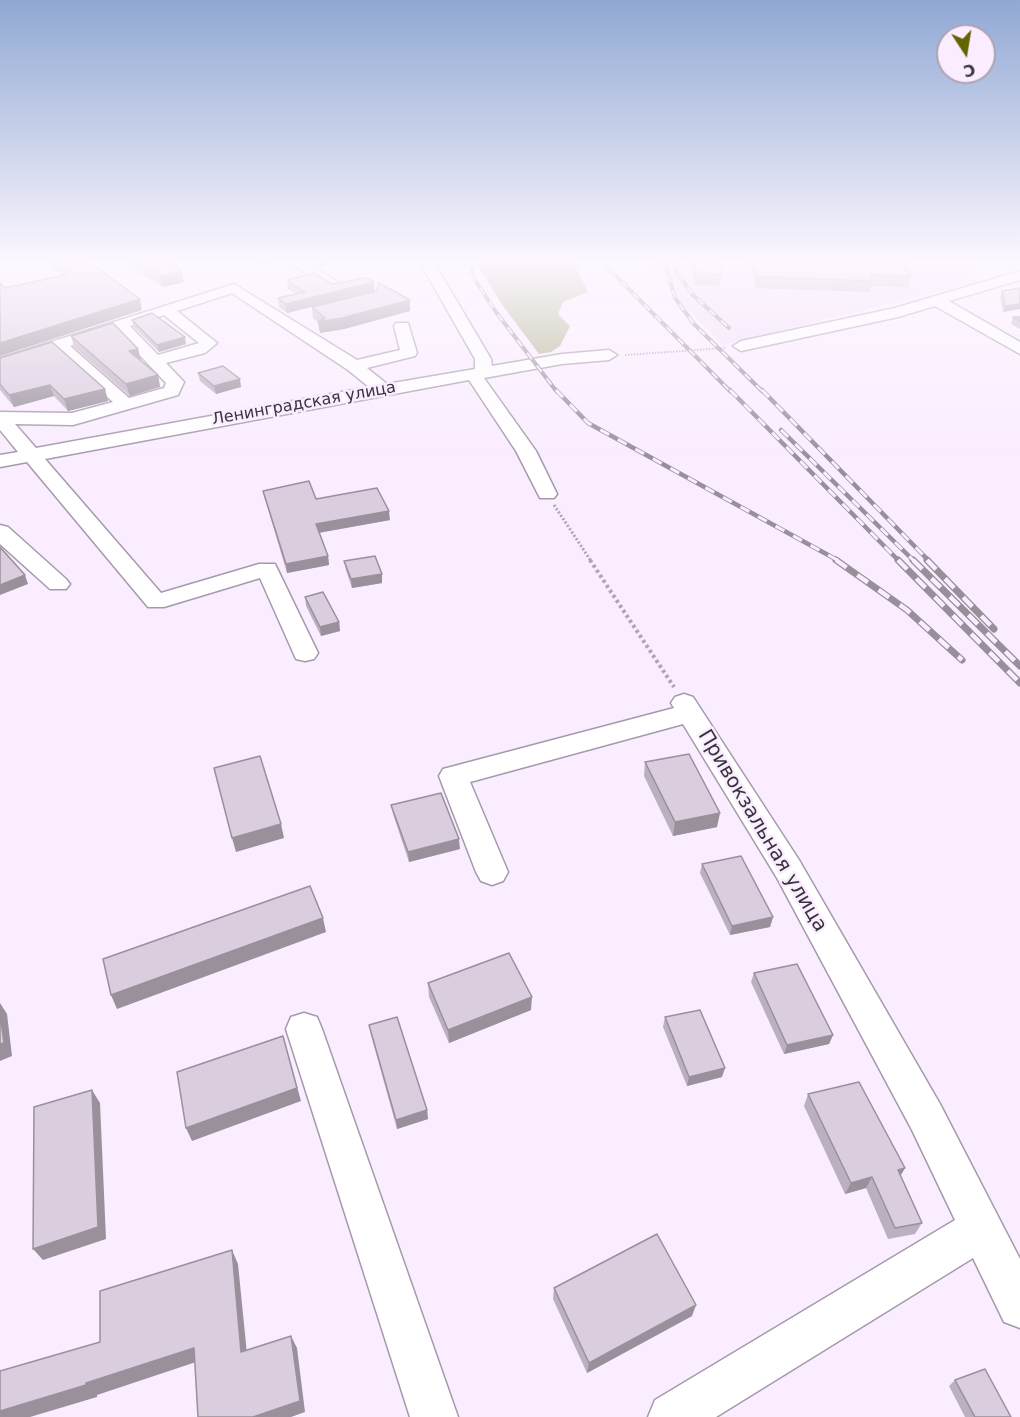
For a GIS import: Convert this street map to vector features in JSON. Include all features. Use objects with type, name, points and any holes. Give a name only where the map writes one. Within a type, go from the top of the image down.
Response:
[{"type":"street","points":[[0,363],[120,325]]},
{"type":"street","points":[[0,418],[73,419],[172,391],[175,382],[120,325]]},
{"type":"street","points":[[156,360],[199,350],[209,343],[186,325]]},
{"type":"street","points":[[296,325],[361,364],[409,353],[402,326]]},
{"type":"street","points":[[308,325],[361,364],[383,390]]},
{"type":"street","points":[[464,325],[483,358],[478,373],[526,450],[547,494]]},
{"type":"street","points":[[734,346],[829,325]]},
{"type":"street","points":[[979,325],[1020,349]]},
{"type":"street","points":[[59,345],[127,405]]},
{"type":"street","name":"Ленинградская улица","points":[[0,461],[478,373],[609,355]]},
{"type":"street","points":[[0,418],[156,602],[267,569],[304,653]]},
{"type":"street","points":[[0,532],[58,584]]},
{"type":"street","points":[[492,872],[453,776],[687,708]]},
{"type":"street","name":"Привокзальная улица","points":[[687,708],[788,869],[926,1117],[1020,1306]]},
{"type":"street","points":[[304,1029],[434,1417]]},
{"type":"street","points":[[672,1417],[982,1228]]},
{"type":"path","points":[[609,355],[655,355],[734,346]]},
{"type":"path","points":[[547,494],[687,708]]},
{"type":"shaded area","points":[[703,325],[803,325],[723,345]]},
{"type":"green space","points":[[517,325],[570,326],[560,346],[551,352],[539,354]]},
{"type":"building","points":[[0,325],[57,325],[0,343]]},
{"type":"building","points":[[106,325],[115,325],[138,349],[129,351],[158,375],[126,384],[71,336]]},
{"type":"building","points":[[137,325],[169,325],[185,337],[157,345]]},
{"type":"building","points":[[52,342],[105,389],[64,399],[50,385],[9,395],[0,384],[0,358]]},
{"type":"building","points":[[223,366],[240,379],[214,386],[198,373]]},
{"type":"building","points":[[309,481],[316,499],[377,488],[389,511],[316,524],[328,556],[286,564],[263,491]]},
{"type":"building","points":[[0,547],[25,575],[0,585]]},
{"type":"building","points":[[375,556],[382,574],[351,579],[344,561]]},
{"type":"building","points":[[323,592],[339,622],[320,627],[305,597]]},
{"type":"building","points":[[689,754],[720,813],[675,822],[645,762]]},
{"type":"building","points":[[260,756],[281,824],[232,838],[214,768]]},
{"type":"building","points":[[441,793],[459,839],[408,852],[391,805]]},
{"type":"building","points":[[741,856],[773,917],[732,926],[702,864]]},
{"type":"building","points":[[310,886],[323,918],[111,995],[103,959]]},
{"type":"building","points":[[509,953],[532,997],[448,1030],[428,983]]},
{"type":"building","points":[[797,964],[833,1035],[787,1045],[754,973]]},
{"type":"building","points":[[700,1010],[725,1068],[689,1077],[665,1017]]},
{"type":"building","points":[[0,1013],[4,1043],[0,1044]]},
{"type":"building","points":[[397,1017],[427,1110],[396,1120],[369,1025]]},
{"type":"building","points":[[283,1036],[297,1088],[186,1128],[177,1072]]},
{"type":"building","points":[[859,1082],[905,1168],[898,1170],[922,1223],[895,1228],[872,1177],[851,1183],[808,1094]]},
{"type":"building","points":[[92,1090],[98,1227],[33,1249],[34,1107]]},
{"type":"building","points":[[657,1234],[696,1305],[589,1363],[554,1288]]},
{"type":"building","points":[[232,1250],[241,1352],[291,1336],[300,1401],[253,1417],[198,1417],[194,1348],[86,1383],[86,1385],[0,1411],[0,1371],[100,1342],[100,1291]]},
{"type":"building","points":[[985,1369],[1011,1417],[975,1417],[955,1380]]},
{"type":"railway","points":[[506,325],[557,392]]},
{"type":"railway","points":[[665,325],[731,392]]},
{"type":"railway","points":[[695,325],[763,392]]},
{"type":"railway","points":[[726,325],[729,328]]},
{"type":"railway","points":[[556,390],[588,423],[839,561]]},
{"type":"railway","points":[[730,390],[899,561]]},
{"type":"railway","points":[[762,390],[929,561]]},
{"type":"railway","points":[[781,430],[914,561]]},
{"type":"railway","points":[[836,560],[907,610],[962,660]]},
{"type":"railway","points":[[898,560],[1020,683]]},
{"type":"railway","points":[[913,560],[1020,666]]},
{"type":"railway","points":[[927,560],[994,629]]}]
